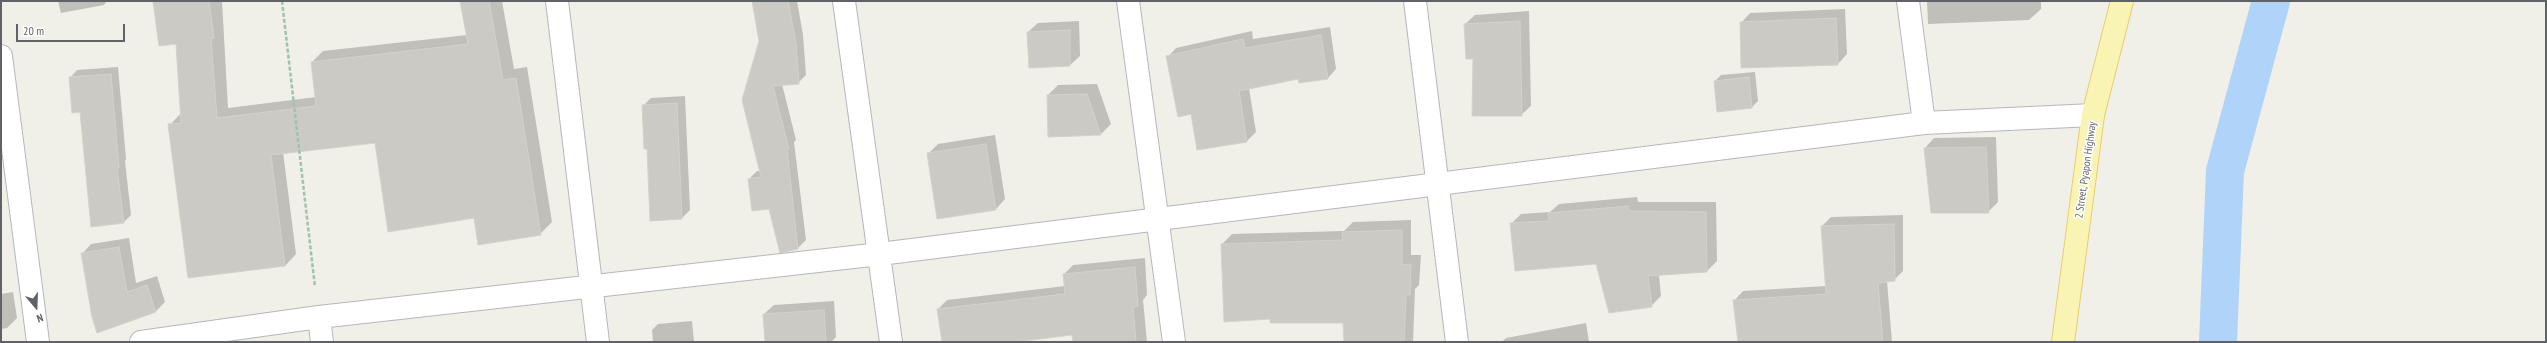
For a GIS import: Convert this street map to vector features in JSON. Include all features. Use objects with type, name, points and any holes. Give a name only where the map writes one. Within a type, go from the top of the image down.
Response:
[{"type":"main road","name":"2 Street, Pyapon Highway","points":[[2063,342],[2094,115],[2122,1]]},
{"type":"street","points":[[557,1],[598,342]]},
{"type":"street","points":[[844,1],[891,342]]},
{"type":"street","points":[[1128,1],[1174,342]]},
{"type":"street","points":[[1415,1],[1457,342]]},
{"type":"street","points":[[1908,1],[1924,123]]},
{"type":"street","points":[[1,56],[38,342]]},
{"type":"street","points":[[141,342],[319,318],[880,254],[1924,123],[2094,115]]},
{"type":"street","points":[[319,318],[322,342]]},
{"type":"path","points":[[282,1],[319,318]]},
{"type":"building","points":[[153,1],[209,1],[214,38],[211,39],[217,118],[316,106],[311,62],[468,44],[460,1],[489,1],[503,80],[516,78],[541,235],[478,245],[474,218],[388,232],[375,143],[271,155],[285,266],[188,278],[168,124],[181,123],[176,44],[159,46]]},
{"type":"building","points":[[752,1],[788,1],[796,43],[799,84],[773,86],[789,149],[787,149],[798,249],[780,253],[769,209],[752,211],[748,179],[761,177],[742,100],[759,41]]},
{"type":"building","points":[[1836,18],[1838,65],[1741,68],[1740,22]]},
{"type":"building","points":[[1520,21],[1522,116],[1472,116],[1473,59],[1466,59],[1464,24]]},
{"type":"building","points":[[1070,30],[1070,66],[1029,68],[1027,32]]},
{"type":"building","points":[[1321,35],[1328,79],[1299,83],[1298,79],[1239,91],[1247,142],[1197,150],[1191,114],[1178,117],[1166,56],[1243,39],[1245,48]]},
{"type":"building","points":[[111,74],[119,168],[117,168],[124,223],[91,227],[80,112],[72,113],[69,77]]},
{"type":"building","points":[[1749,77],[1752,108],[1717,112],[1714,81]]},
{"type":"building","points":[[1087,94],[1101,135],[1048,137],[1047,95]]},
{"type":"building","points":[[677,103],[682,219],[650,221],[647,149],[644,149],[642,105]]},
{"type":"building","points":[[986,144],[996,210],[937,219],[927,153]]},
{"type":"building","points":[[1986,147],[1989,213],[1931,213],[1924,148]]},
{"type":"building","points":[[1628,206],[1629,211],[1706,212],[1707,272],[1648,276],[1652,307],[1609,313],[1596,264],[1515,271],[1510,223],[1549,221],[1548,213]]},
{"type":"building","points":[[1894,224],[1895,281],[1878,283],[1883,342],[1738,342],[1733,300],[1826,294],[1821,226]]},
{"type":"building","points":[[1402,230],[1402,265],[1411,264],[1410,295],[1406,295],[1404,342],[1344,342],[1343,323],[1270,323],[1270,319],[1224,322],[1221,244],[1343,240],[1342,232]]},
{"type":"building","points":[[119,247],[127,292],[147,285],[156,312],[97,333],[92,317],[81,253]]},
{"type":"building","points":[[1135,267],[1138,306],[1133,307],[1136,342],[1073,342],[1072,335],[1015,342],[942,342],[937,309],[1065,294],[1063,274]]},
{"type":"building","points":[[824,310],[826,342],[765,342],[763,314]]},
{"type":"waterway","points":[[2218,342],[2225,171],[2271,1]]}]
